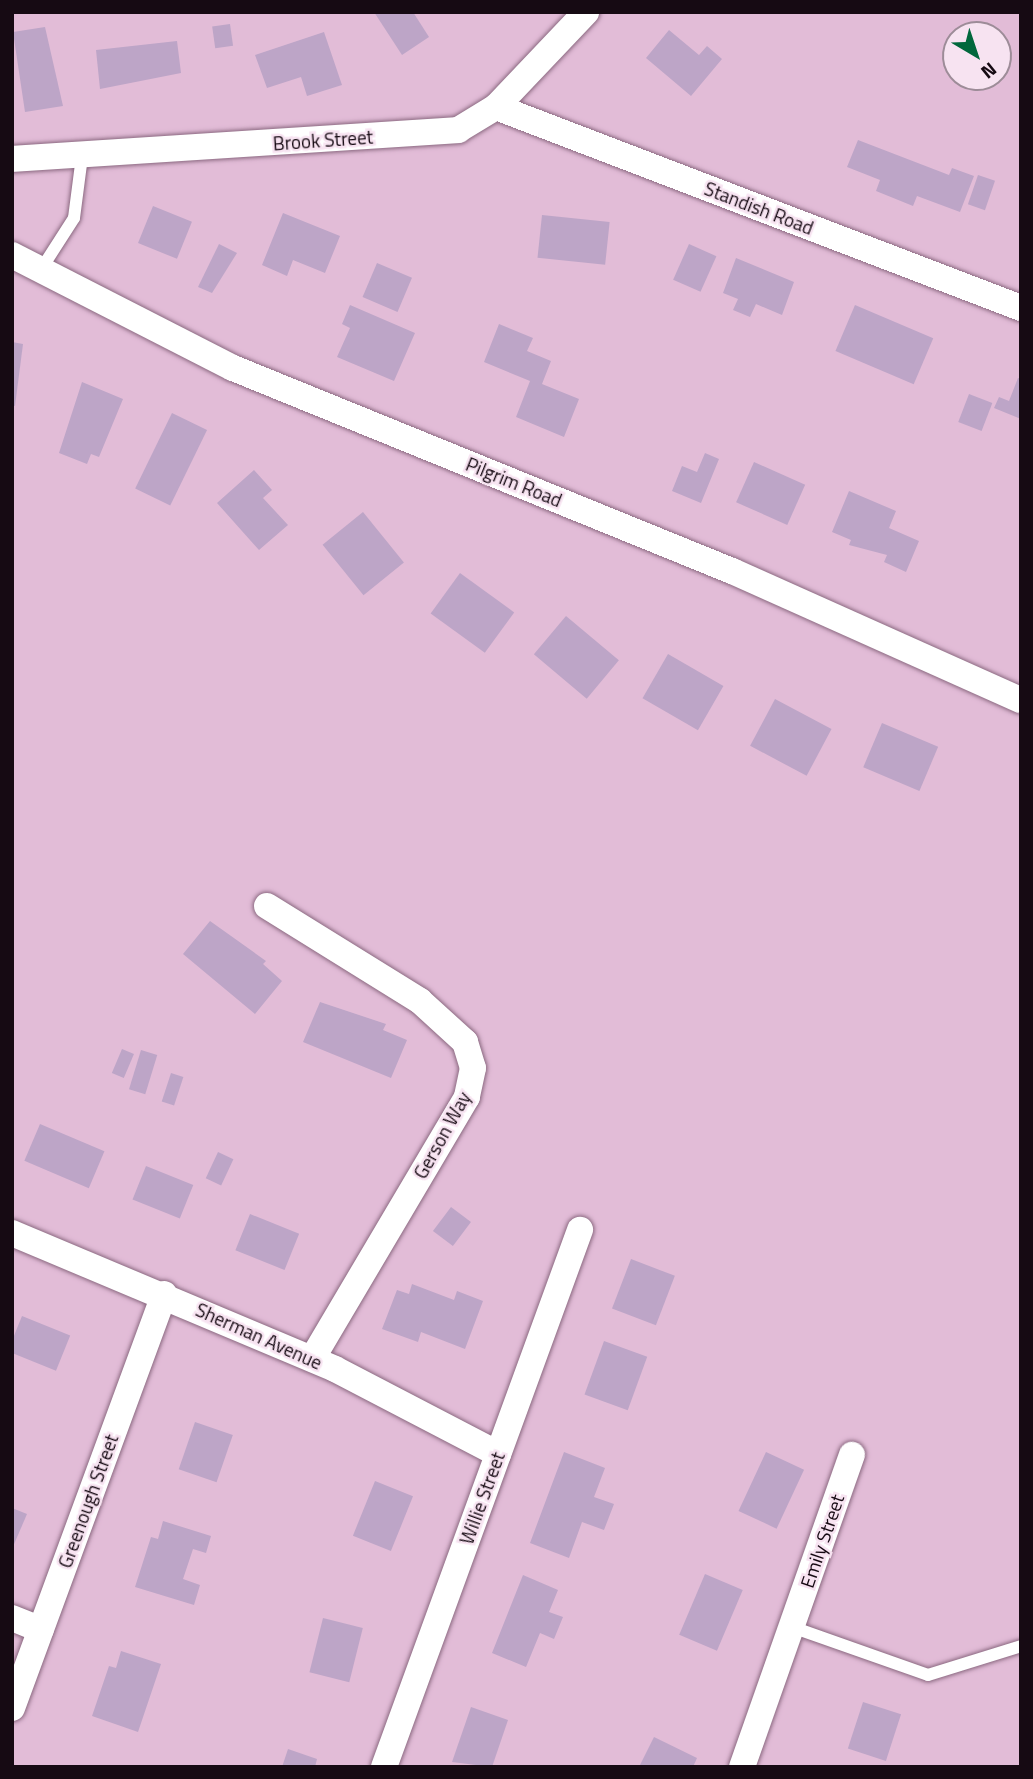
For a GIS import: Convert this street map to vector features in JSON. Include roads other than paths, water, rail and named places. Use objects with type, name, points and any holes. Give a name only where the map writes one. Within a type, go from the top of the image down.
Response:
[{"type":"street","name":"Brook Street","points":[[12,159],[458,130],[496,107],[586,12]]},
{"type":"street","name":"Standish Road","points":[[496,107],[1021,309]]},
{"type":"street","name":"Pilgrim Road","points":[[12,255],[38,272],[233,368],[732,571],[1021,700]]},
{"type":"street","name":"Gerson Way","points":[[267,906],[437,1015],[465,1042],[473,1069],[467,1097],[312,1359]]},
{"type":"street","name":"Willie Street","points":[[384,1767],[580,1230]]},
{"type":"street","name":"Sherman Avenue","points":[[12,1233],[164,1294],[312,1359],[498,1454]]},
{"type":"street","name":"Greenough Street","points":[[12,1708],[164,1294]]},
{"type":"street","name":"Emily Street","points":[[742,1767],[852,1455]]},
{"type":"street","points":[[12,1618],[41,1630]]},
{"type":"lane","points":[[38,272],[74,218],[82,156]]},
{"type":"lane","points":[[792,1627],[928,1675],[1021,1646]]}]
